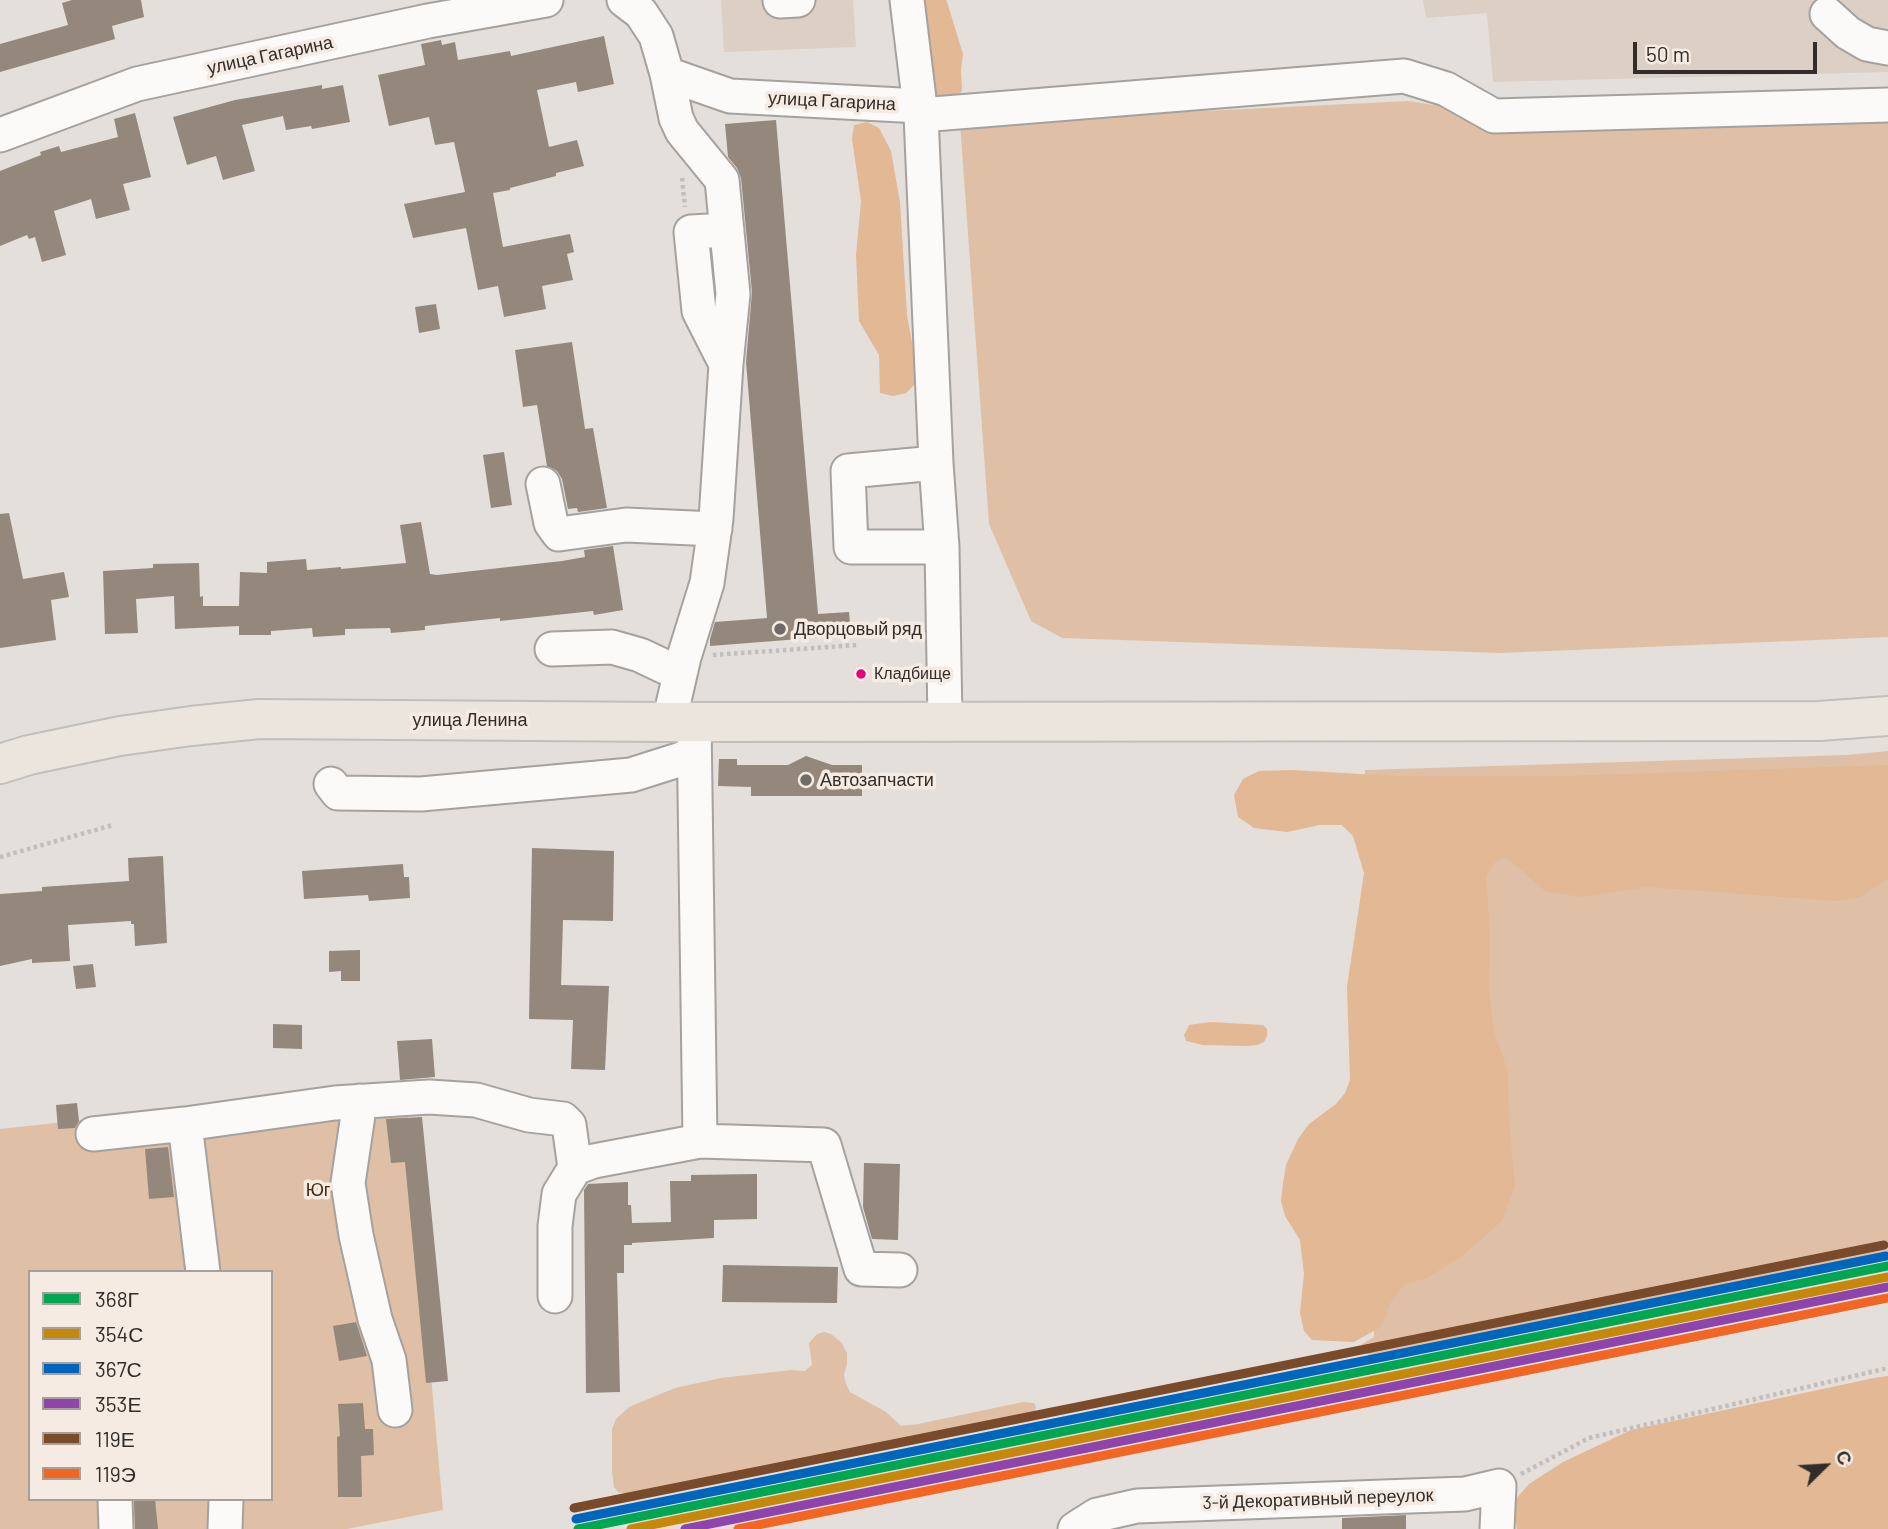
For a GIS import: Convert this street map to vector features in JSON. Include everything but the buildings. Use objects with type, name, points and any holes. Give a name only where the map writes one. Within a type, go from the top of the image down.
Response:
[{"type":"main road","name":"улица Ленина","points":[[0,764],[29,755],[120,736],[259,719],[686,733],[945,721],[1818,721],[1888,716]]},
{"type":"street","name":"улица Гагарина","points":[[0,135],[137,83],[428,21],[547,0]]},
{"type":"street","points":[[624,0],[641,13],[656,36],[676,118],[682,131],[722,180],[733,293],[715,529],[707,583],[682,666],[700,1141]]},
{"type":"street","points":[[907,0],[921,110],[942,547],[945,721]]},
{"type":"street","points":[[1827,14],[1848,33],[1867,44],[1888,48]]},
{"type":"street","name":"улица Гагарина","points":[[667,74],[730,96],[921,110],[1404,76],[1446,89],[1494,116],[1888,104]]},
{"type":"street","points":[[936,463],[848,471],[851,547],[942,547]]},
{"type":"street","points":[[542,484],[551,523],[559,534],[626,525],[715,529]]},
{"type":"street","points":[[552,649],[611,648],[682,666]]},
{"type":"street","points":[[331,784],[338,793],[421,794],[631,775],[686,733]]},
{"type":"street","points":[[93,1134],[360,1101],[429,1097],[475,1100],[529,1115],[563,1119],[569,1125],[575,1168]]},
{"type":"street","points":[[360,1101],[348,1183],[356,1235],[389,1360],[395,1410]]},
{"type":"street","points":[[185,1124],[203,1270]]},
{"type":"street","points":[[555,1296],[555,1226],[559,1194],[575,1168],[594,1161],[700,1141],[824,1144],[861,1269],[900,1270]]},
{"type":"street","points":[[1496,1529],[1499,1486]]},
{"type":"street","name":"3-й Декоративный переулок","points":[[1090,1524],[1137,1506],[1465,1494],[1499,1486]]},
{"type":"street","points":[[115,1501],[116,1529]]},
{"type":"street","points":[[225,1529],[226,1501]]},
{"type":"path","points":[[682,666],[858,645]]},
{"type":"path","points":[[0,857],[113,825]]},
{"type":"path","points":[[1499,1486],[1589,1438],[1888,1368]]},
{"type":"shaded area","points":[[721,0],[853,0],[856,47],[724,52]]},
{"type":"shaded area","points":[[919,0],[946,0],[948,5],[963,54],[962,90],[957,100],[934,102]]},
{"type":"shaded area","points":[[1423,0],[1888,0],[1888,72],[1493,82],[1487,13],[1426,18]]},
{"type":"shaded area","points":[[867,122],[879,128],[891,151],[900,202],[907,315],[917,370],[916,383],[906,393],[893,396],[880,393],[879,355],[859,321],[856,255],[861,201],[852,139],[854,125]]},
{"type":"shaded area","points":[[1888,765],[1888,878],[1861,897],[1836,901],[1647,887],[1583,897],[1546,892],[1504,858],[1495,862],[1486,876],[1490,936],[1489,991],[1494,1031],[1508,1072],[1515,1186],[1502,1221],[1462,1256],[1427,1278],[1405,1284],[1391,1302],[1381,1327],[1354,1342],[1312,1340],[1304,1331],[1300,1313],[1304,1274],[1300,1240],[1285,1216],[1281,1201],[1283,1183],[1286,1165],[1298,1139],[1309,1124],[1336,1104],[1345,1093],[1350,1080],[1347,987],[1364,873],[1353,836],[1342,825],[1320,825],[1287,832],[1254,828],[1238,817],[1234,795],[1243,779],[1259,771],[1291,770],[1396,776],[1565,776]]},
{"type":"shaded area","points":[[1210,1022],[1263,1025],[1267,1029],[1267,1036],[1264,1042],[1246,1046],[1203,1045],[1186,1041],[1184,1035],[1189,1025]]},
{"type":"shaded area","points":[[1888,1376],[1888,1529],[1517,1529],[1514,1511],[1516,1499],[1529,1484],[1563,1462],[1631,1430]]},
{"type":"green space","points":[[1409,101],[1453,108],[1485,132],[1888,117],[1888,637],[1501,653],[1062,638],[1031,621],[989,524],[960,123]]},
{"type":"green space","points":[[1888,751],[1888,1252],[1369,1355],[1362,1351],[1362,1344],[1374,1337],[1365,770],[1847,755]]},
{"type":"green space","name":"Юг","points":[[405,1085],[443,1510],[347,1529],[0,1529],[0,1129]]},
{"type":"green space","points":[[824,1332],[841,1342],[847,1353],[844,1375],[850,1392],[886,1412],[901,1426],[1023,1402],[1034,1403],[1034,1414],[1025,1420],[637,1494],[618,1492],[614,1487],[612,1429],[616,1419],[629,1407],[675,1388],[721,1378],[791,1370],[805,1371],[812,1365],[809,1343],[817,1334]]},
{"type":"transit line","name":"119Е","points":[[574,1508],[1884,1245]]},
{"type":"transit line","name":"367С","points":[[576,1519],[1886,1256]]},
{"type":"transit line","name":"368Г","points":[[578,1529],[1888,1266]]},
{"type":"transit line","name":"354С","points":[[631,1529],[1888,1277]]},
{"type":"transit line","name":"353Е","points":[[685,1529],[1888,1287]]},
{"type":"transit line","name":"119Э","points":[[738,1529],[1888,1298]]},
{"type":"place","name":"Дворцовый ряд","points":[[780,629]]},
{"type":"place","name":"Кладбище","points":[[861,674]]},
{"type":"place","name":"Автозапчасти","points":[[806,780]]}]
